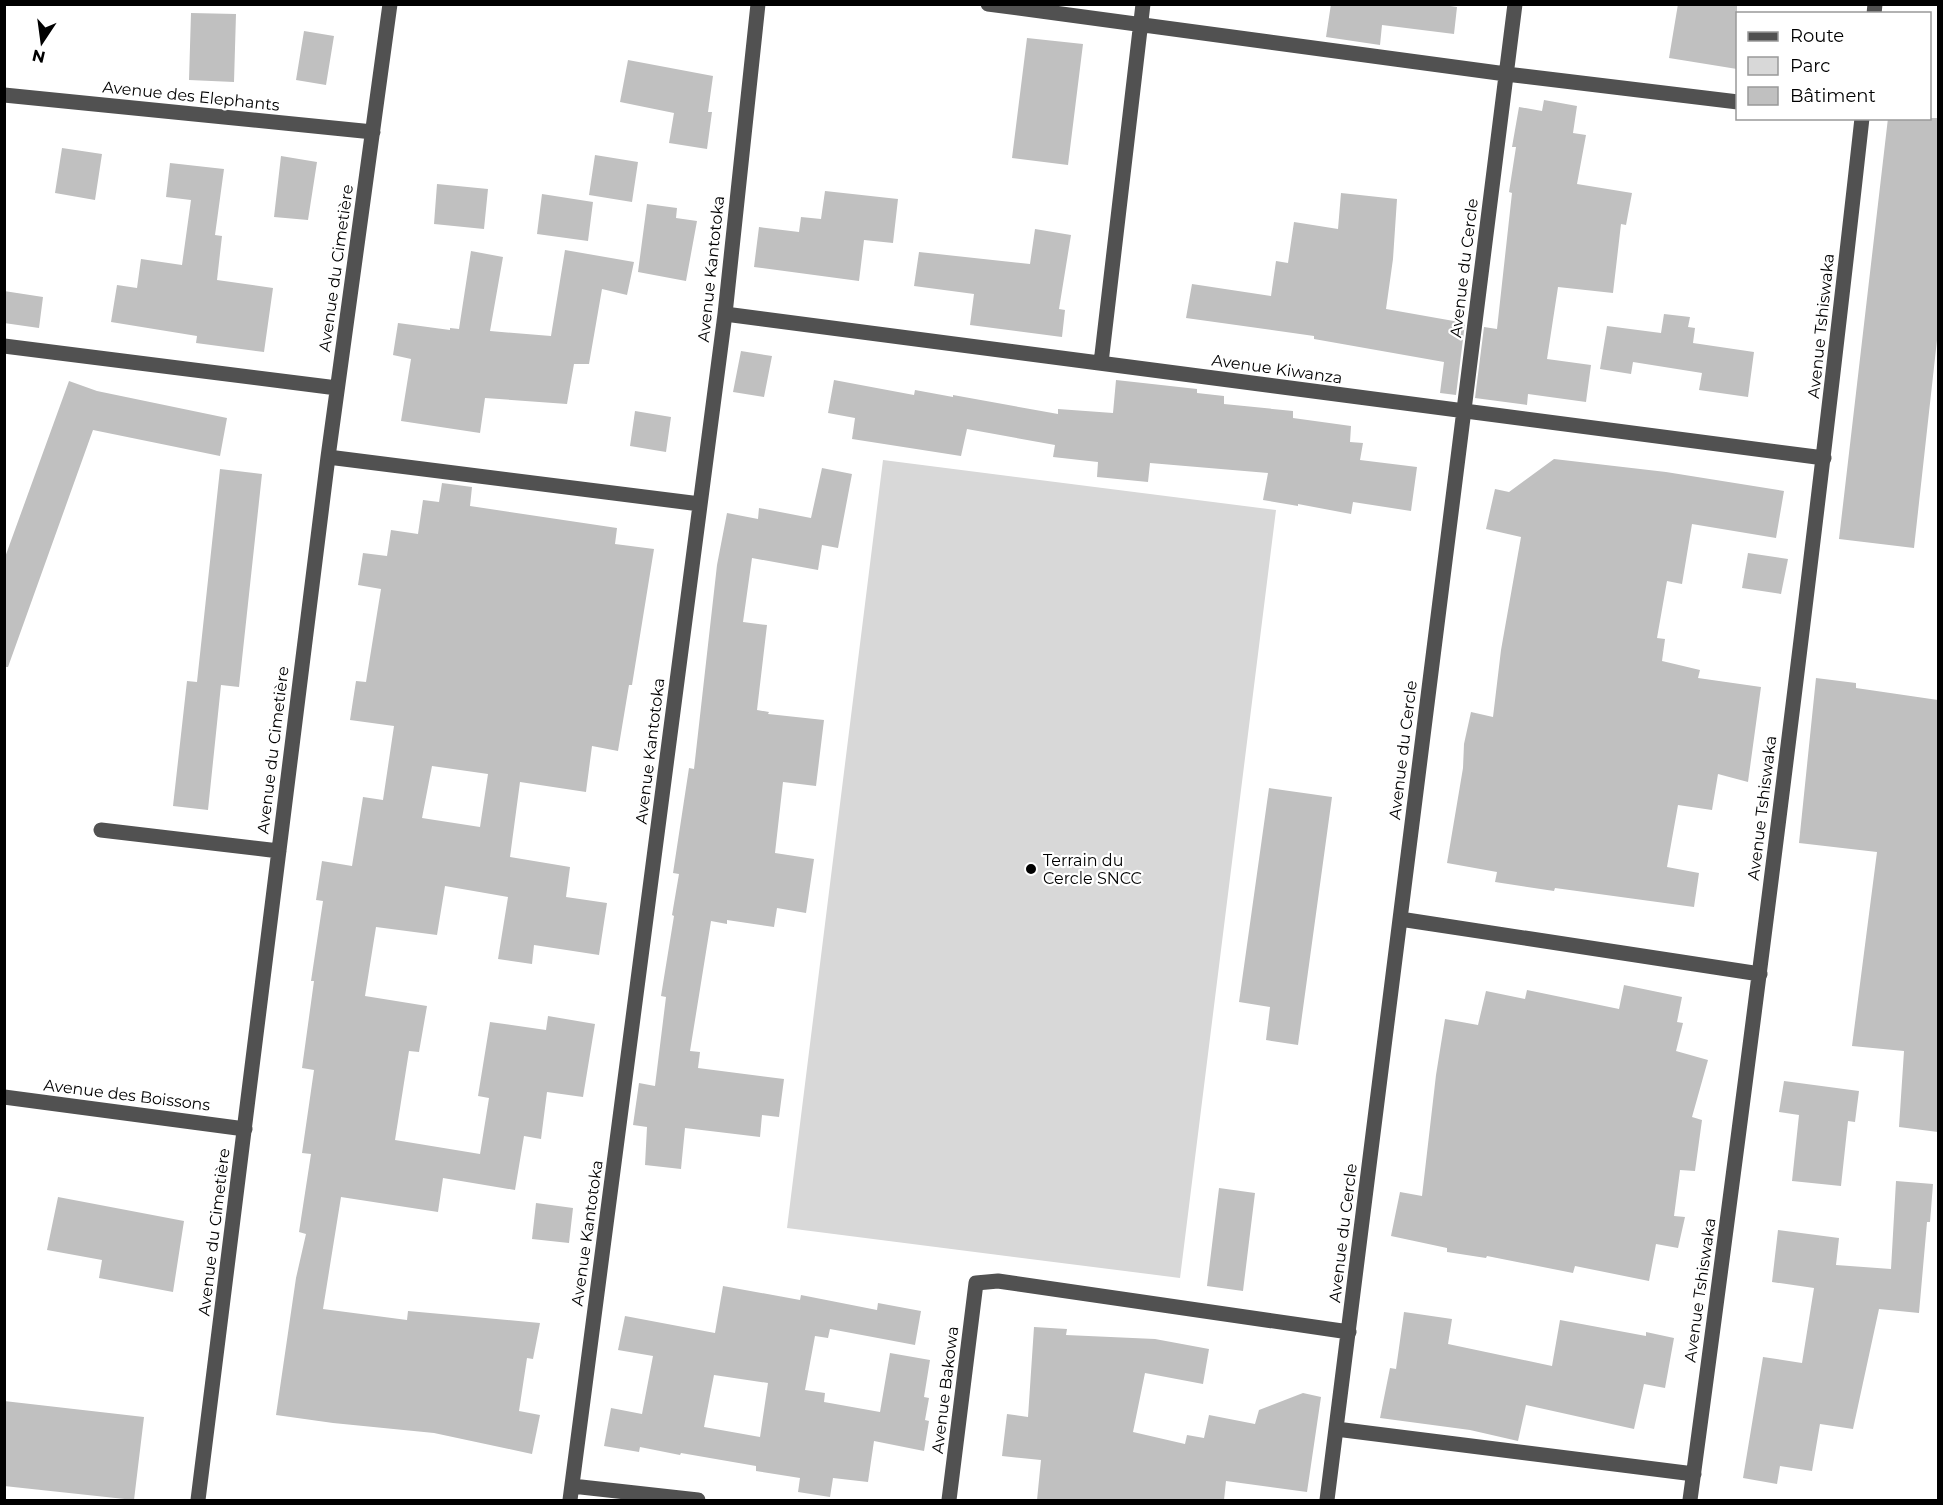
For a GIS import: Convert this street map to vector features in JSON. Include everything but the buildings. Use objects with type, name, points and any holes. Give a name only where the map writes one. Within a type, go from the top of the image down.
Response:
[{"type":"street","name":"Avenue du Cimetière","points":[[198,1500],[328,457],[390,4]]},
{"type":"street","name":"Avenue Kantotoka","points":[[571,1493],[725,314],[758,4]]},
{"type":"street","points":[[988,4],[1506,74],[1736,102]]},
{"type":"street","points":[[1101,363],[1143,4]]},
{"type":"street","name":"Avenue du Cercle","points":[[1328,1500],[1515,4]]},
{"type":"street","name":"Avenue des Elephants","points":[[4,95],[373,132]]},
{"type":"street","name":"Avenue Tshiswaka","points":[[1690,1500],[1760,974],[1824,458],[1862,120]]},
{"type":"street","name":"Avenue Kiwanza","points":[[725,314],[1824,458]]},
{"type":"street","points":[[4,346],[337,388]]},
{"type":"street","points":[[328,457],[700,504]]},
{"type":"street","points":[[101,830],[279,851]]},
{"type":"street","points":[[1400,919],[1760,974]]},
{"type":"street","name":"Avenue des Boissons","points":[[4,1097],[245,1129]]},
{"type":"street","name":"Avenue Bakowa","points":[[949,1500],[976,1283],[998,1281],[1348,1332]]},
{"type":"street","points":[[1336,1429],[1694,1474]]},
{"type":"street","points":[[571,1493],[698,1500]]},
{"type":"green space","name":"Terrain du Cercle SNCC","points":[[883,460],[1276,510],[1180,1278],[787,1228]]},
{"type":"place","name":"Terrain du Cercle SNCC","points":[[1031,869]]}]
